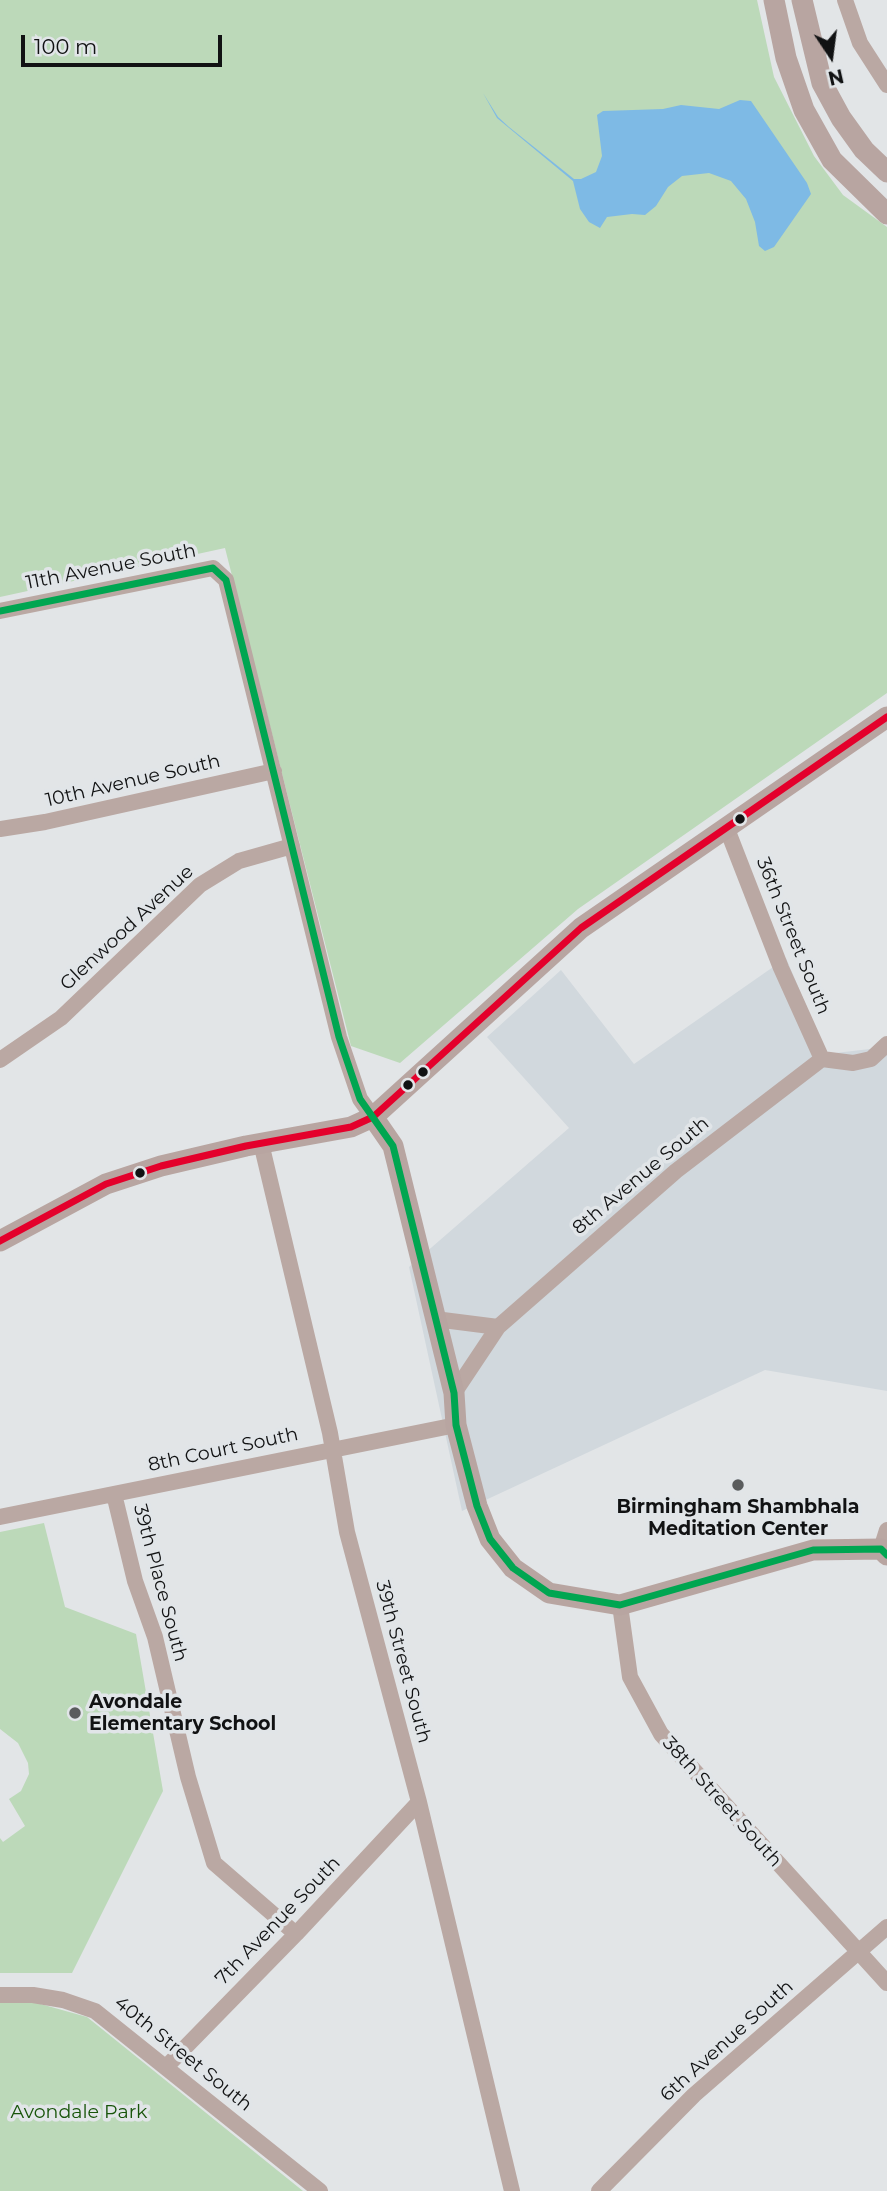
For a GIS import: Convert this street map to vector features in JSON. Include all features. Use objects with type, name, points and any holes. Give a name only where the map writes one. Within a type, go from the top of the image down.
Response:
[{"type":"street","points":[[774,0],[786,58],[804,110],[832,160],[887,214]]},
{"type":"street","points":[[802,0],[821,83],[864,150],[887,172]]},
{"type":"street","points":[[845,0],[860,43],[887,85]]},
{"type":"street","name":"11th Avenue South","points":[[0,611],[213,568],[226,580],[274,771]]},
{"type":"street","points":[[0,1241],[106,1184],[161,1166],[351,1126],[373,1117],[581,928],[887,717]]},
{"type":"street","points":[[274,771],[339,1037],[360,1099],[393,1146],[454,1393],[456,1426],[477,1506],[490,1539],[513,1568],[549,1593],[620,1605],[813,1550],[885,1545]]},
{"type":"street","name":"10th Avenue South","points":[[0,829],[45,822],[274,771]]},
{"type":"street","name":"36th Street South","points":[[727,829],[781,968],[822,1059]]},
{"type":"street","name":"Glenwood Avenue","points":[[0,1060],[61,1018],[200,885],[239,861],[292,846]]},
{"type":"street","points":[[822,1059],[853,1063],[871,1059],[887,1044]]},
{"type":"street","name":"8th Avenue South","points":[[454,1393],[498,1327],[676,1171],[822,1059]]},
{"type":"street","name":"39th Street South","points":[[261,1143],[330,1433],[350,1543],[419,1802],[512,2191]]},
{"type":"street","points":[[435,1319],[498,1327]]},
{"type":"street","name":"8th Court South","points":[[0,1517],[456,1426]]},
{"type":"street","name":"39th Place South","points":[[114,1494],[135,1581],[155,1637],[188,1777],[214,1863],[296,1934]]},
{"type":"street","name":"38th Street South","points":[[620,1605],[630,1677],[661,1734],[887,1983]]},
{"type":"street","name":"7th Avenue South","points":[[166,2067],[296,1934],[419,1802]]},
{"type":"street","name":"6th Avenue South","points":[[599,2191],[694,2095],[887,1927]]},
{"type":"street","name":"40th Street South","points":[[0,1995],[33,1995],[95,2011],[320,2191]]},
{"type":"shaded area","points":[[786,958],[827,1054],[887,1047],[887,1391],[765,1370],[462,1511],[409,1267],[569,1128],[487,1037],[561,970],[634,1064]]},
{"type":"green space","points":[[0,0],[757,0],[774,77],[814,156],[843,195],[887,227],[887,693],[578,909],[400,1063],[351,1046],[225,548],[0,597]]},
{"type":"green space","name":"Avondale Elementary School","points":[[44,1523],[65,1607],[136,1634],[163,1791],[72,1973],[0,1973],[0,1838],[3,1842],[25,1826],[9,1799],[21,1791],[29,1774],[28,1763],[18,1743],[0,1729],[0,1532]]},
{"type":"green space","name":"Avondale Park","points":[[0,2003],[37,2003],[87,2017],[303,2191],[0,2191]]},
{"type":"water","points":[[483,93],[498,117],[574,179],[581,179],[596,172],[602,156],[597,115],[603,111],[663,109],[681,105],[719,109],[740,100],[751,101],[807,183],[811,194],[774,247],[765,251],[759,246],[755,222],[746,199],[731,181],[709,173],[682,176],[668,187],[656,206],[645,215],[607,217],[600,228],[589,222],[580,209],[573,181],[497,118]]},
{"type":"transit line","points":[[0,611],[213,568],[226,580],[339,1037],[360,1099],[393,1146],[454,1393],[456,1425],[477,1506],[490,1539],[513,1568],[549,1593],[620,1605],[813,1550],[881,1549],[887,1555]]},
{"type":"transit line","points":[[0,1241],[106,1184],[161,1166],[246,1146],[351,1127],[373,1117],[581,928],[887,717]]},
{"type":"place","name":"Birmingham Shambhala Meditation Center","points":[[738,1485]]},
{"type":"place","name":"Avondale Elementary School","points":[[75,1713]]}]
